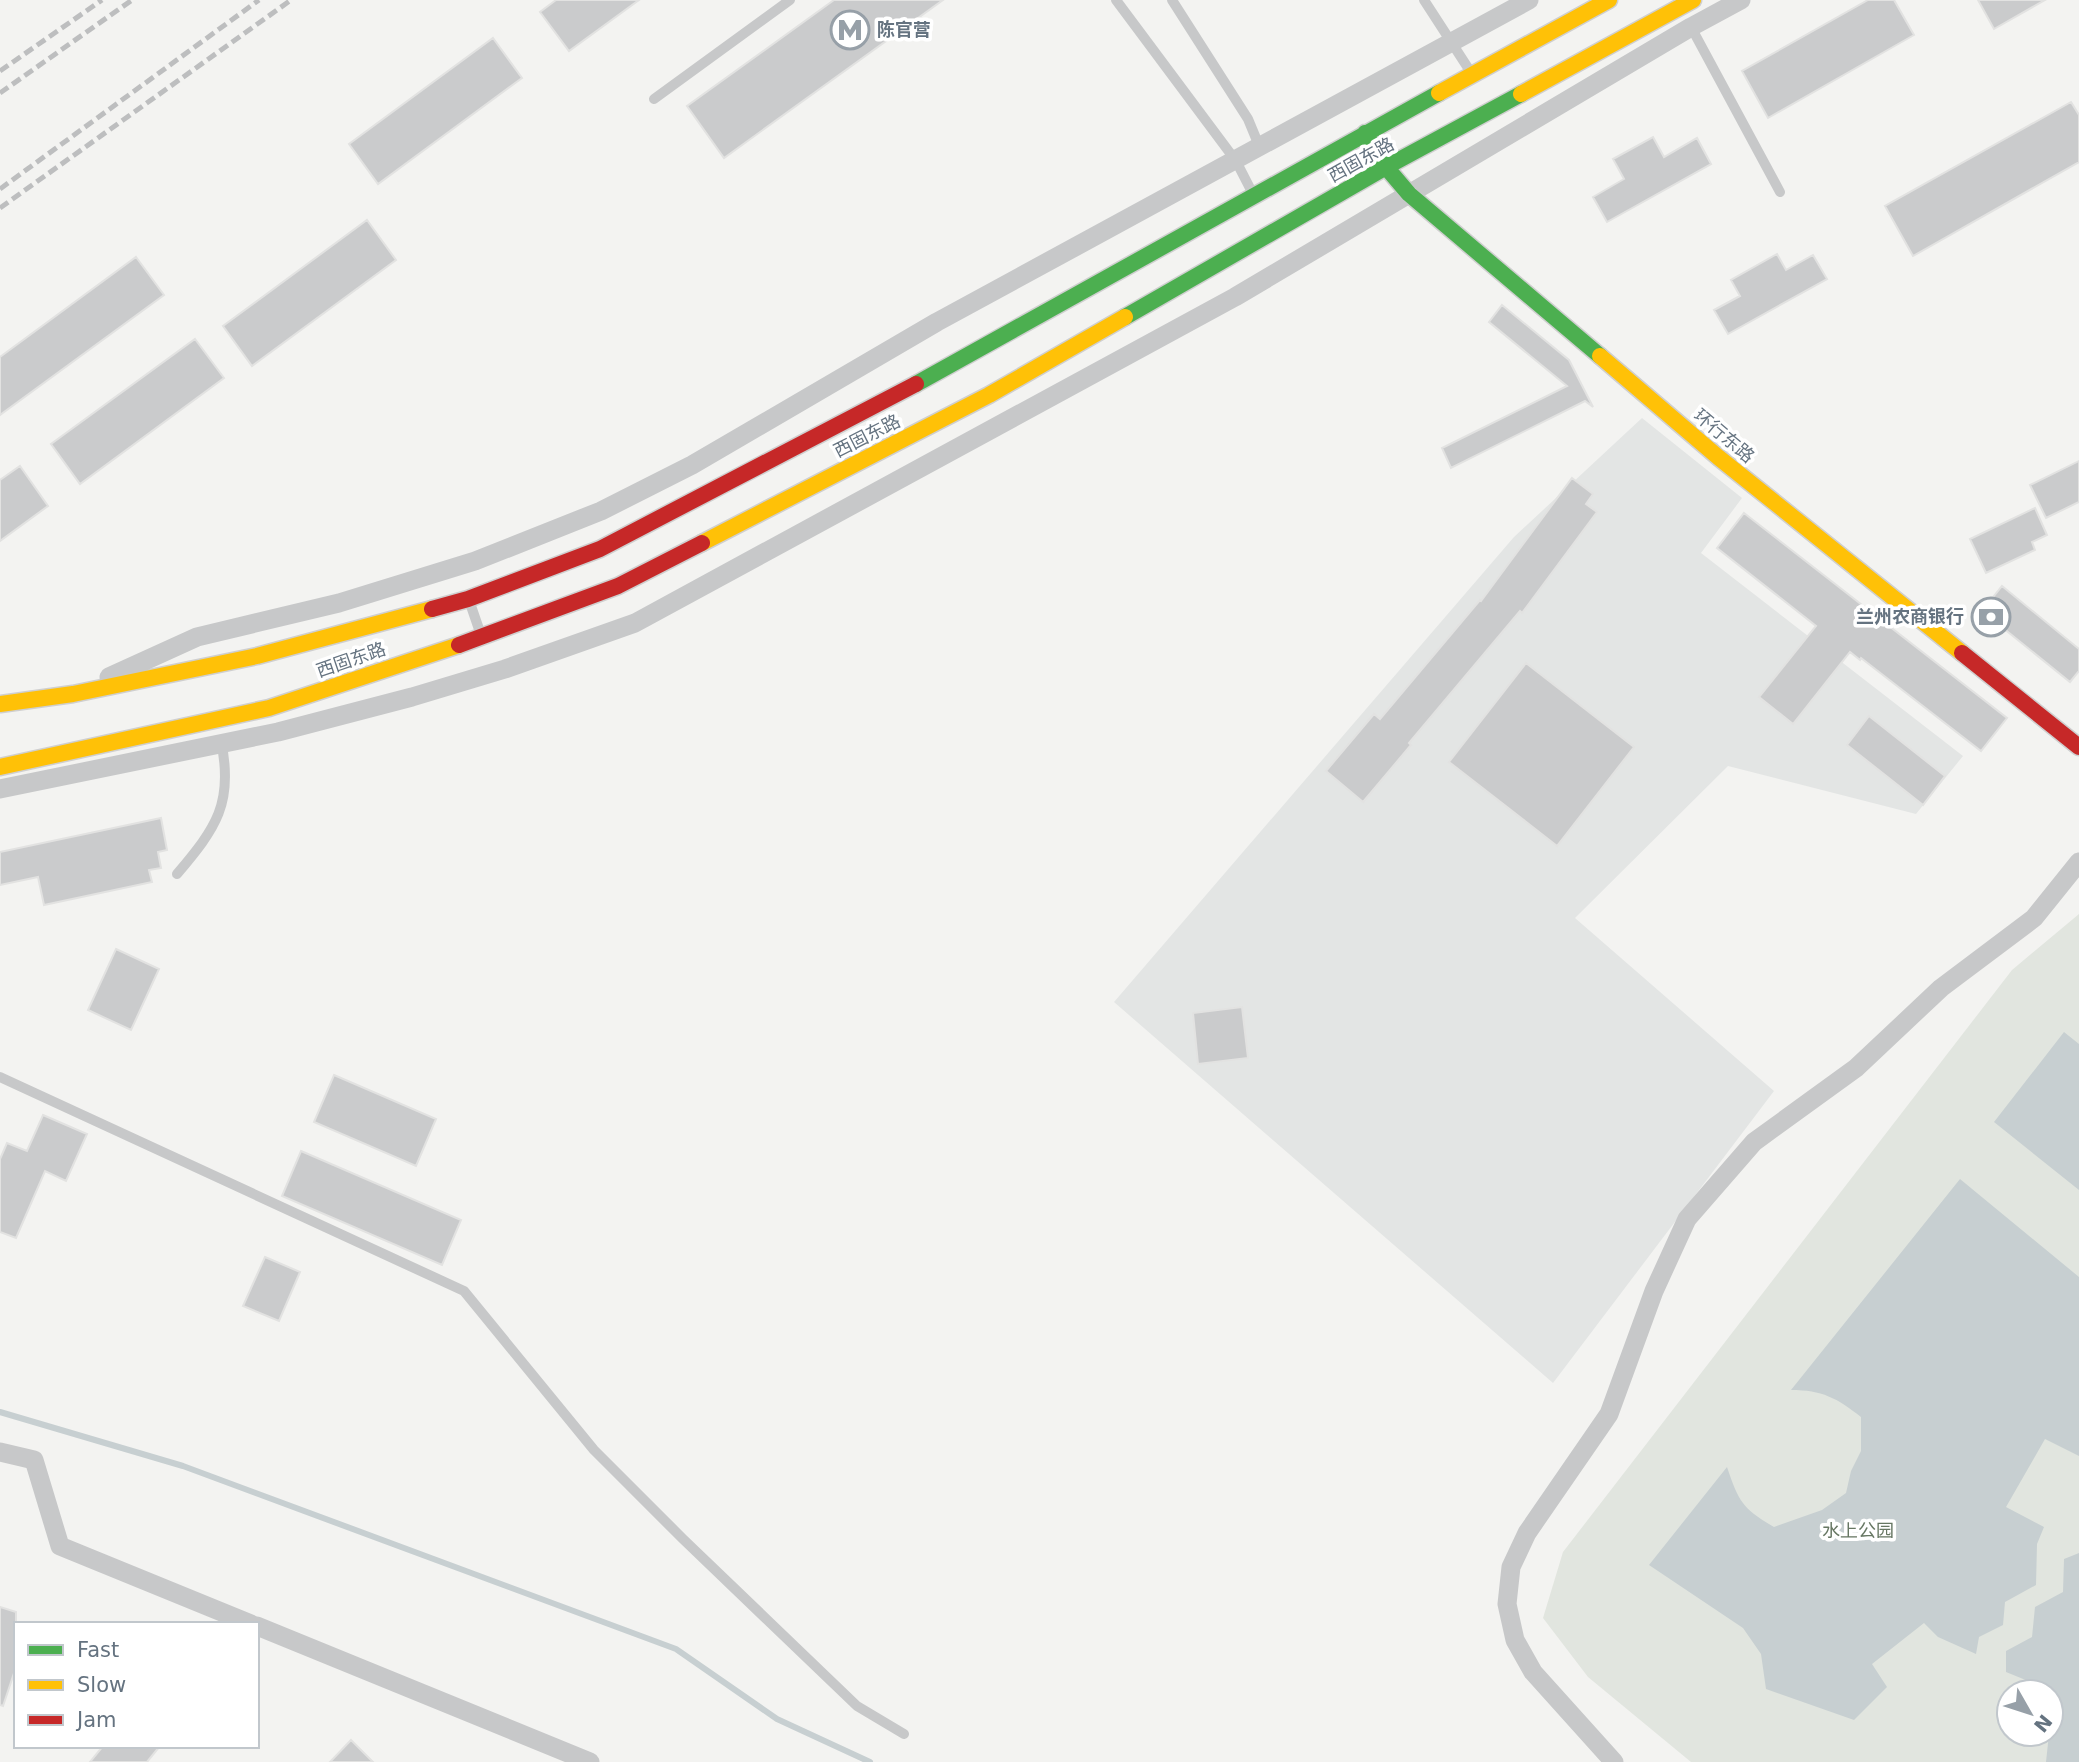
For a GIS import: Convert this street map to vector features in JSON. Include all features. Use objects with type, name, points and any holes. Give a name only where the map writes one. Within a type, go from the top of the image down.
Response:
[{"type":"main road","name":"西固东路","points":[[0,704],[73,694],[257,656],[468,599],[600,549],[956,363],[1609,0]]},
{"type":"main road","name":"西固东路","points":[[0,767],[269,708],[482,637],[618,586],[977,401],[1386,167],[1693,0]]},
{"type":"main road","name":"环行东路","points":[[1365,134],[1386,167],[1409,194],[1718,457],[2079,747]]},
{"type":"street","points":[[73,694],[197,637],[351,600],[475,561],[601,511],[692,465],[937,322],[1529,0]]},
{"type":"street","points":[[0,789],[278,732],[412,697],[505,669],[635,623],[1235,297],[1741,0]]},
{"type":"street","points":[[1346,101],[1365,134]]},
{"type":"street","points":[[1614,1762],[1533,1672],[1515,1640],[1507,1604],[1511,1567],[1527,1533],[1609,1414],[1654,1291],[1687,1219],[1754,1142],[1856,1068],[1941,988],[2034,918],[2079,862]]},
{"type":"street","points":[[0,1452],[34,1460],[60,1546],[246,1622]]},
{"type":"street","points":[[259,1627],[590,1762]]},
{"type":"lane","points":[[654,99],[790,0]]},
{"type":"lane","points":[[1116,0],[1236,161],[1255,196]]},
{"type":"lane","points":[[1172,0],[1248,118],[1260,148]]},
{"type":"lane","points":[[1424,0],[1473,75]]},
{"type":"lane","points":[[1691,27],[1780,192]]},
{"type":"lane","points":[[468,599],[482,637]]},
{"type":"lane","points":[[177,874],[199,848],[219,814],[225,795],[226,773],[216,720]]},
{"type":"lane","points":[[0,1077],[464,1291],[594,1450],[674,1531],[858,1706],[904,1734]]},
{"type":"shaded area","points":[[1642,418],[1742,498],[1701,553],[1963,756],[1916,814],[1728,766],[1575,918],[1774,1091],[1553,1383],[1114,1002],[1514,537]]},
{"type":"shaded area","points":[[2064,1032],[2079,1044],[2079,1190],[1994,1122]]},
{"type":"shaded area","points":[[1960,1179],[2079,1277],[2079,1456],[2045,1439],[2006,1507],[2044,1527],[2037,1544],[2036,1585],[2005,1602],[2003,1625],[1979,1637],[1976,1654],[1938,1637],[1924,1623],[1872,1664],[1887,1687],[1854,1720],[1766,1689],[1761,1654],[1743,1628],[1649,1565],[1727,1467],[1743,1503],[1755,1515],[1774,1527],[1822,1510],[1846,1493],[1851,1471],[1861,1451],[1861,1417],[1829,1396],[1791,1390]]},
{"type":"shaded area","points":[[2079,1553],[2079,1762],[2046,1762],[2048,1748],[2065,1748],[2065,1678],[2021,1678],[2006,1672],[2006,1651],[2032,1637],[2035,1607],[2063,1592],[2064,1559]]},
{"type":"green space","name":"水上公园","points":[[2079,914],[2079,1762],[1691,1762],[1588,1677],[1543,1618],[1563,1552],[2012,970]]},
{"type":"building","points":[[556,0],[639,0],[569,51],[540,12]]},
{"type":"building","name":"陈官营","points":[[834,0],[943,0],[724,158],[687,106]]},
{"type":"building","points":[[1868,0],[1894,0],[1914,35],[1768,118],[1742,71]]},
{"type":"building","points":[[1978,0],[2045,0],[1994,29]]},
{"type":"building","points":[[493,38],[522,78],[378,184],[349,144]]},
{"type":"building","points":[[2071,102],[2079,115],[2079,162],[1913,256],[1885,206]]},
{"type":"building","points":[[1653,137],[1664,157],[1697,138],[1711,164],[1607,222],[1593,197],[1624,179],[1613,159]]},
{"type":"building","points":[[367,220],[396,260],[252,366],[223,326]]},
{"type":"building","points":[[1777,254],[1786,270],[1813,255],[1827,279],[1728,334],[1714,310],[1740,296],[1731,280]]},
{"type":"building","points":[[136,257],[164,295],[0,415],[0,357]]},
{"type":"building","points":[[1502,305],[1569,360],[1593,407],[1585,401],[1451,468],[1442,448],[1567,386],[1489,322]]},
{"type":"building","points":[[195,339],[224,378],[80,484],[51,444]]},
{"type":"building","points":[[2079,461],[2079,502],[2046,518],[2030,485]]},
{"type":"building","points":[[20,466],[48,506],[0,541],[0,480]]},
{"type":"building","points":[[1572,478],[1593,494],[1586,504],[1597,512],[1522,613],[1520,611],[1363,802],[1326,771],[1374,714],[1380,719],[1481,601]]},
{"type":"building","points":[[2035,508],[2047,535],[2032,542],[2035,550],[1986,573],[1970,539]]},
{"type":"building","points":[[1744,513],[2007,718],[1981,751],[1850,652],[1793,724],[1759,697],[1816,626],[1717,548]]},
{"type":"building","points":[[2002,586],[2079,649],[2079,671],[2070,682],[1982,611]]},
{"type":"building","points":[[1526,663],[1634,747],[1557,846],[1449,762]]},
{"type":"building","points":[[1869,716],[1945,776],[1923,805],[1847,745]]},
{"type":"building","points":[[161,818],[167,850],[158,852],[161,868],[149,870],[152,882],[44,905],[38,877],[0,885],[0,852]]},
{"type":"building","points":[[116,949],[159,969],[131,1030],[88,1010]]},
{"type":"building","points":[[1242,1007],[1248,1058],[1198,1064],[1193,1013]]},
{"type":"building","points":[[334,1075],[436,1119],[416,1166],[314,1122]]},
{"type":"building","points":[[43,1115],[87,1134],[66,1181],[45,1171],[16,1238],[0,1232],[0,1159],[7,1143],[27,1151]]},
{"type":"building","points":[[301,1151],[461,1220],[442,1265],[282,1196]]},
{"type":"building","points":[[265,1257],[300,1272],[279,1321],[243,1306]]},
{"type":"building","points":[[0,1607],[16,1612],[16,1622],[14,1673],[3,1706],[0,1705]]},
{"type":"building","points":[[351,1740],[373,1762],[330,1762]]},
{"type":"building","points":[[101,1748],[158,1748],[147,1762],[90,1762]]},
{"type":"waterway","points":[[0,1412],[183,1466],[676,1649],[777,1719],[870,1762]]},
{"type":"railway","points":[[0,71],[102,0]]},
{"type":"railway","points":[[0,93],[132,0]]},
{"type":"railway","points":[[0,189],[259,0]]},
{"type":"railway","points":[[0,208],[291,0]]},
{"type":"traffic: fast","points":[[916,384],[1439,93]]},
{"type":"traffic: fast","points":[[1125,317],[1386,167],[1521,94]]},
{"type":"traffic: fast","points":[[1365,133],[1386,167],[1409,194],[1600,356]]},
{"type":"traffic: slow","points":[[1439,93],[1609,0]]},
{"type":"traffic: slow","points":[[1521,94],[1693,0]]},
{"type":"traffic: slow","points":[[702,543],[989,395],[1125,317]]},
{"type":"traffic: slow","points":[[1600,356],[1718,457],[1962,653]]},
{"type":"traffic: slow","points":[[0,704],[73,694],[257,656],[432,609]]},
{"type":"traffic: slow","points":[[0,767],[269,708],[459,645]]},
{"type":"traffic: jam","points":[[432,609],[468,599],[600,549],[916,384]]},
{"type":"traffic: jam","points":[[459,645],[618,586],[702,543]]},
{"type":"traffic: jam","points":[[1962,653],[2079,747]]},
{"type":"place","name":"陈官营","points":[[850,30]]},
{"type":"place","name":"兰州农商银行","points":[[1991,617]]}]
